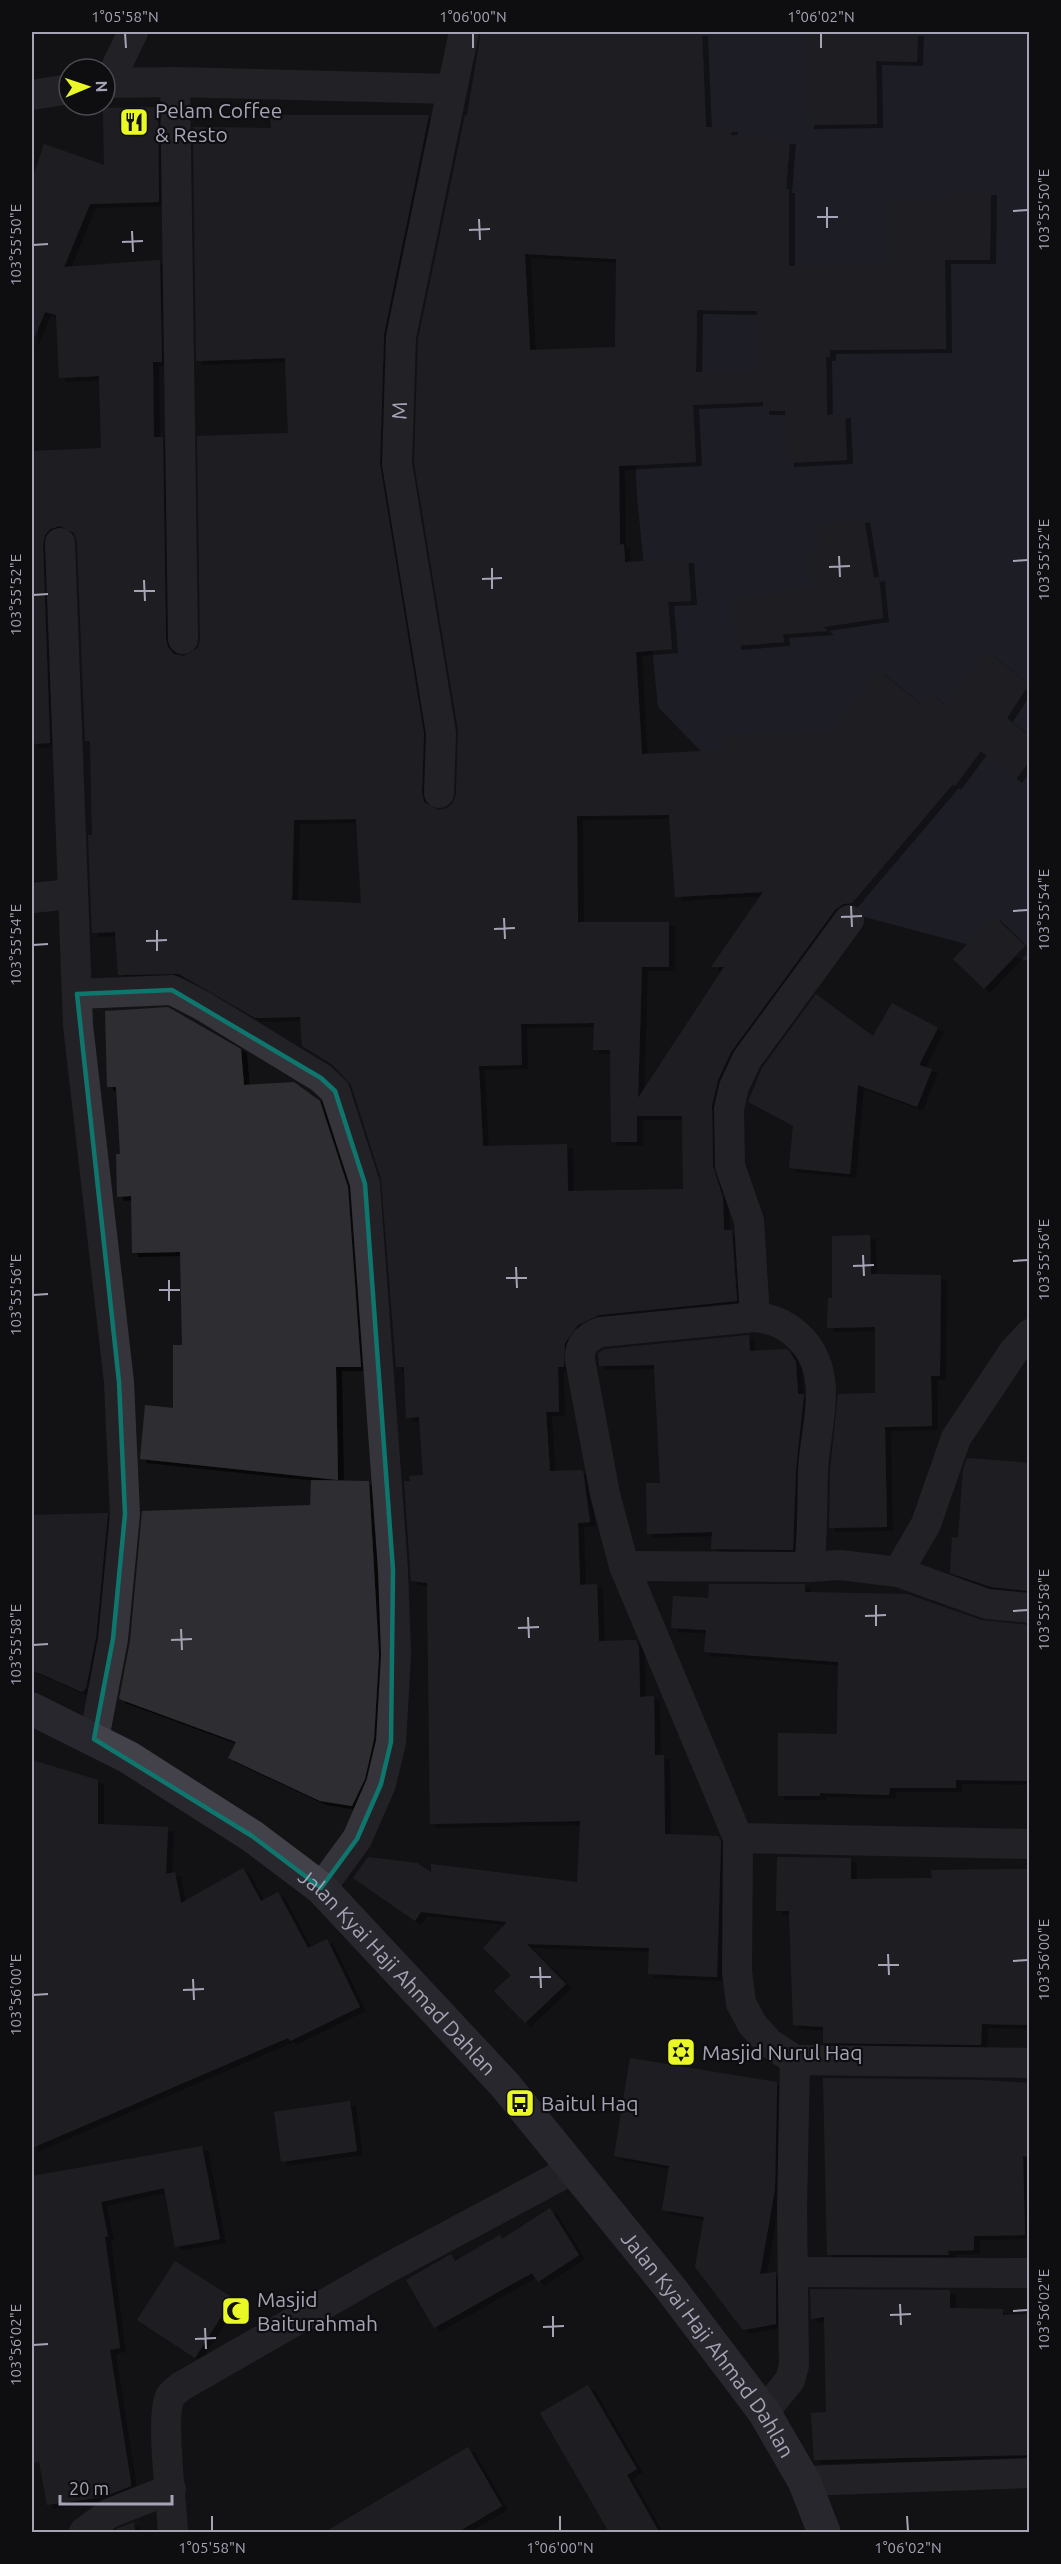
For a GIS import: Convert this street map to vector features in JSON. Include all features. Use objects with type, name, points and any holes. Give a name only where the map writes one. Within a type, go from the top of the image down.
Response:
[{"type":"main road","name":"Jalan Kyai Haji Ahmad Dahlan","points":[[32,1709],[128,1757],[252,1836],[321,1888],[505,2085],[671,2289],[764,2412],[804,2481],[824,2532]]},
{"type":"street","points":[[117,63],[133,32]]},
{"type":"street","name":"M","points":[[439,794],[441,733],[397,464],[398,385],[401,337],[464,32]]},
{"type":"street","points":[[117,83],[175,82],[452,89]]},
{"type":"street","points":[[175,82],[183,639]]},
{"type":"street","points":[[32,95],[57,91]]},
{"type":"street","points":[[60,543],[78,1025],[120,1382],[125,1514],[113,1639],[94,1738]]},
{"type":"street","points":[[32,898],[73,894]]},
{"type":"street","points":[[755,1317],[748,1221],[730,1166],[729,1109],[734,1088],[747,1059],[803,979],[849,920]]},
{"type":"street","points":[[76,994],[172,990],[203,1006],[321,1078],[335,1091],[365,1184],[393,1570],[396,1655],[391,1742],[381,1784],[357,1839],[321,1888]]},
{"type":"street","points":[[809,1568],[813,1531],[813,1468],[822,1402],[819,1371],[813,1353],[792,1329],[770,1319],[755,1317],[601,1332],[589,1336],[580,1349],[605,1494],[624,1566],[738,1838],[736,1972],[741,2003],[752,2024],[769,2043],[795,2060],[1029,2063]]},
{"type":"street","points":[[898,1572],[926,1524],[956,1438],[1014,1350],[1029,1334]]},
{"type":"street","points":[[624,1566],[809,1568],[840,1565],[898,1572],[987,1604],[1029,1608]]},
{"type":"street","points":[[738,1838],[1029,1844]]},
{"type":"street","points":[[764,2412],[790,2380],[794,2366],[792,2209],[795,2060]]},
{"type":"street","points":[[173,2532],[167,2433],[168,2403],[180,2387],[384,2270],[573,2169]]},
{"type":"street","points":[[794,2272],[1029,2273]]},
{"type":"street","points":[[804,2481],[1029,2473]]},
{"type":"street","points":[[84,2532],[110,2513],[171,2489]]},
{"type":"highlighted area","points":[[172,990],[321,1078],[335,1091],[365,1184],[393,1570],[391,1742],[381,1784],[357,1839],[321,1888],[252,1836],[94,1739],[113,1639],[125,1514],[119,1382],[77,994]]},
{"type":"water","points":[[616,32],[1029,32],[1029,961],[861,916],[658,707],[637,496]]},
{"type":"building","points":[[481,32],[702,32],[706,127],[732,128],[731,135],[790,140],[786,189],[789,189],[789,266],[891,265],[891,201],[948,201],[948,191],[991,191],[990,260],[945,260],[946,349],[830,350],[830,357],[826,357],[827,415],[845,414],[847,460],[788,463],[785,411],[763,411],[763,402],[693,405],[696,462],[619,466],[620,545],[624,544],[625,562],[688,559],[691,601],[668,602],[672,649],[636,652],[642,754],[724,750],[723,735],[832,731],[878,670],[921,704],[930,693],[945,705],[986,651],[1029,684],[1007,718],[1029,736],[1029,762],[1016,779],[981,751],[955,786],[953,784],[852,903],[843,904],[835,910],[731,1052],[718,1080],[712,1105],[713,1166],[723,1198],[724,1230],[732,1230],[737,1301],[599,1315],[578,1325],[565,1343],[564,1367],[558,1367],[559,1412],[546,1412],[550,1471],[583,1470],[590,1522],[578,1523],[580,1585],[597,1584],[599,1641],[636,1640],[639,1647],[640,1697],[654,1696],[655,1755],[664,1755],[665,1834],[718,1836],[721,1841],[717,1977],[648,1974],[649,1948],[527,1944],[566,1984],[525,2023],[494,1991],[511,1975],[483,1948],[507,1922],[421,1912],[415,1921],[353,1878],[368,1857],[417,1863],[431,1872],[431,1864],[577,1882],[580,1821],[430,1824],[427,1583],[411,1581],[404,1481],[410,1481],[409,1476],[423,1475],[419,1417],[406,1418],[404,1367],[396,1367],[381,1179],[351,1085],[333,1065],[302,1046],[300,1017],[255,1018],[179,974],[118,975],[115,932],[92,933],[88,835],[92,835],[90,741],[85,741],[77,542],[74,533],[60,526],[50,529],[45,535],[43,544],[50,743],[32,744],[32,451],[101,448],[99,376],[59,378],[56,315],[45,312],[32,343],[32,180],[44,144],[104,165],[103,117],[117,117],[117,108],[158,107],[159,202],[90,204],[64,267],[160,260],[162,362],[153,362],[154,437],[163,437],[166,639],[168,647],[174,654],[184,656],[198,648],[200,639],[197,436],[288,433],[285,358],[196,361],[193,127],[271,128],[270,115],[429,115],[384,334],[380,464],[424,734],[422,793],[424,802],[438,810],[447,808],[453,803],[456,794],[458,730],[414,463],[418,339],[465,115],[467,115]],"holes":[[[525,254],[616,259],[615,347],[530,350]],[[697,310],[757,311],[758,370],[696,372]],[[669,815],[675,897],[763,892],[711,967],[724,967],[638,1098],[642,967],[669,967],[669,922],[578,922],[577,816]],[[356,819],[361,903],[292,900],[294,820]],[[594,1023],[593,1050],[610,1050],[611,1142],[637,1142],[637,1116],[682,1116],[683,1189],[568,1191],[567,1144],[483,1146],[479,1066],[522,1065],[521,1024]]]},
{"type":"building","points":[[806,32],[918,32],[917,62],[876,61],[877,124],[808,125]]},
{"type":"building","points":[[864,518],[874,578],[879,577],[883,618],[823,627],[828,631],[783,634],[784,642],[735,646],[731,597],[790,593],[790,589],[814,587],[808,549],[820,547],[817,526]]},
{"type":"building","points":[[994,916],[1025,946],[984,989],[953,959]]},
{"type":"building","points":[[816,994],[873,1036],[892,1003],[938,1028],[919,1065],[932,1069],[917,1107],[858,1085],[850,1174],[789,1168],[793,1126],[748,1102],[762,1068]]},
{"type":"building","points":[[168,1007],[241,1049],[244,1085],[294,1082],[320,1101],[348,1187],[361,1367],[336,1367],[338,1480],[140,1459],[145,1405],[173,1408],[173,1345],[182,1345],[180,1252],[132,1253],[131,1196],[117,1197],[116,1154],[120,1154],[116,1087],[107,1087],[105,1011]]},
{"type":"building","points":[[870,1235],[871,1274],[941,1275],[940,1376],[931,1376],[932,1426],[885,1427],[887,1527],[829,1528],[830,1471],[838,1394],[875,1393],[875,1327],[827,1328],[828,1298],[832,1298],[832,1236]]},
{"type":"building","points":[[749,1335],[750,1351],[787,1349],[790,1352],[796,1362],[798,1394],[804,1394],[796,1469],[793,1550],[711,1549],[712,1532],[647,1534],[646,1483],[660,1483],[654,1365],[599,1366],[598,1353],[605,1349]]},
{"type":"building","points":[[967,1458],[1029,1463],[1029,1591],[991,1587],[950,1573],[952,1537],[958,1538],[963,1470]]},
{"type":"building","points":[[311,1480],[369,1481],[379,1655],[374,1739],[365,1779],[352,1806],[320,1801],[228,1758],[236,1742],[119,1699],[130,1641],[142,1511],[310,1505]]},
{"type":"building","points":[[108,1513],[96,1637],[86,1688],[82,1692],[32,1670],[32,1515]]},
{"type":"building","points":[[709,1584],[805,1584],[805,1592],[907,1594],[981,1620],[1029,1625],[1029,1781],[956,1780],[956,1788],[890,1788],[889,1795],[820,1793],[820,1796],[778,1796],[778,1733],[837,1734],[838,1662],[704,1652],[706,1630],[671,1628],[673,1596],[708,1598]]},
{"type":"building","points":[[32,1760],[98,1780],[98,1824],[168,1827],[166,1874],[175,1872],[181,1903],[243,1868],[261,1901],[278,1892],[308,1948],[327,1939],[360,2007],[290,2041],[288,2038],[32,2148]]},
{"type":"building","points":[[777,1857],[851,1858],[851,1879],[932,1878],[931,1870],[1029,1869],[1029,2025],[982,2024],[981,2045],[823,2043],[823,2027],[793,2025],[789,1911],[776,1911]]},
{"type":"building","points":[[630,2058],[777,2082],[775,2189],[760,2274],[776,2272],[776,2324],[743,2330],[695,2267],[704,2217],[662,2210],[669,2166],[614,2156]]},
{"type":"building","points":[[823,2078],[981,2080],[1029,2083],[1029,2157],[1023,2156],[1025,2235],[974,2236],[974,2250],[948,2251],[949,2255],[827,2255]]},
{"type":"building","points":[[350,2101],[357,2151],[281,2162],[274,2112]]},
{"type":"building","points":[[202,2146],[220,2239],[175,2247],[164,2188],[101,2202],[108,2236],[105,2237],[120,2348],[110,2350],[131,2486],[103,2497],[47,2505],[39,2462],[32,2463],[32,2176]]},
{"type":"building","points":[[550,2208],[579,2255],[538,2282],[532,2273],[434,2328],[406,2280],[451,2254],[455,2261],[500,2235],[502,2239]]},
{"type":"building","points":[[175,2261],[233,2298],[195,2358],[137,2320]]},
{"type":"building","points":[[810,2289],[950,2290],[950,2308],[1003,2309],[1003,2315],[1029,2314],[1029,2455],[814,2460],[811,2413],[826,2412],[824,2317],[811,2319]]},
{"type":"building","points":[[588,2385],[637,2469],[627,2475],[659,2532],[609,2532],[540,2413]]},
{"type":"building","points":[[468,2447],[502,2506],[458,2532],[325,2532]]},
{"type":"building","points":[[134,2522],[135,2532],[113,2532],[118,2528]]},
{"type":"place","name":"Pelam Coffee & Resto","points":[[134,122]]},
{"type":"place","name":"Masjid Nurul Haq","points":[[681,2052]]},
{"type":"place","name":"Baitul Haq","points":[[520,2103]]},
{"type":"place","name":"Masjid Baiturahmah","points":[[236,2311]]}]
